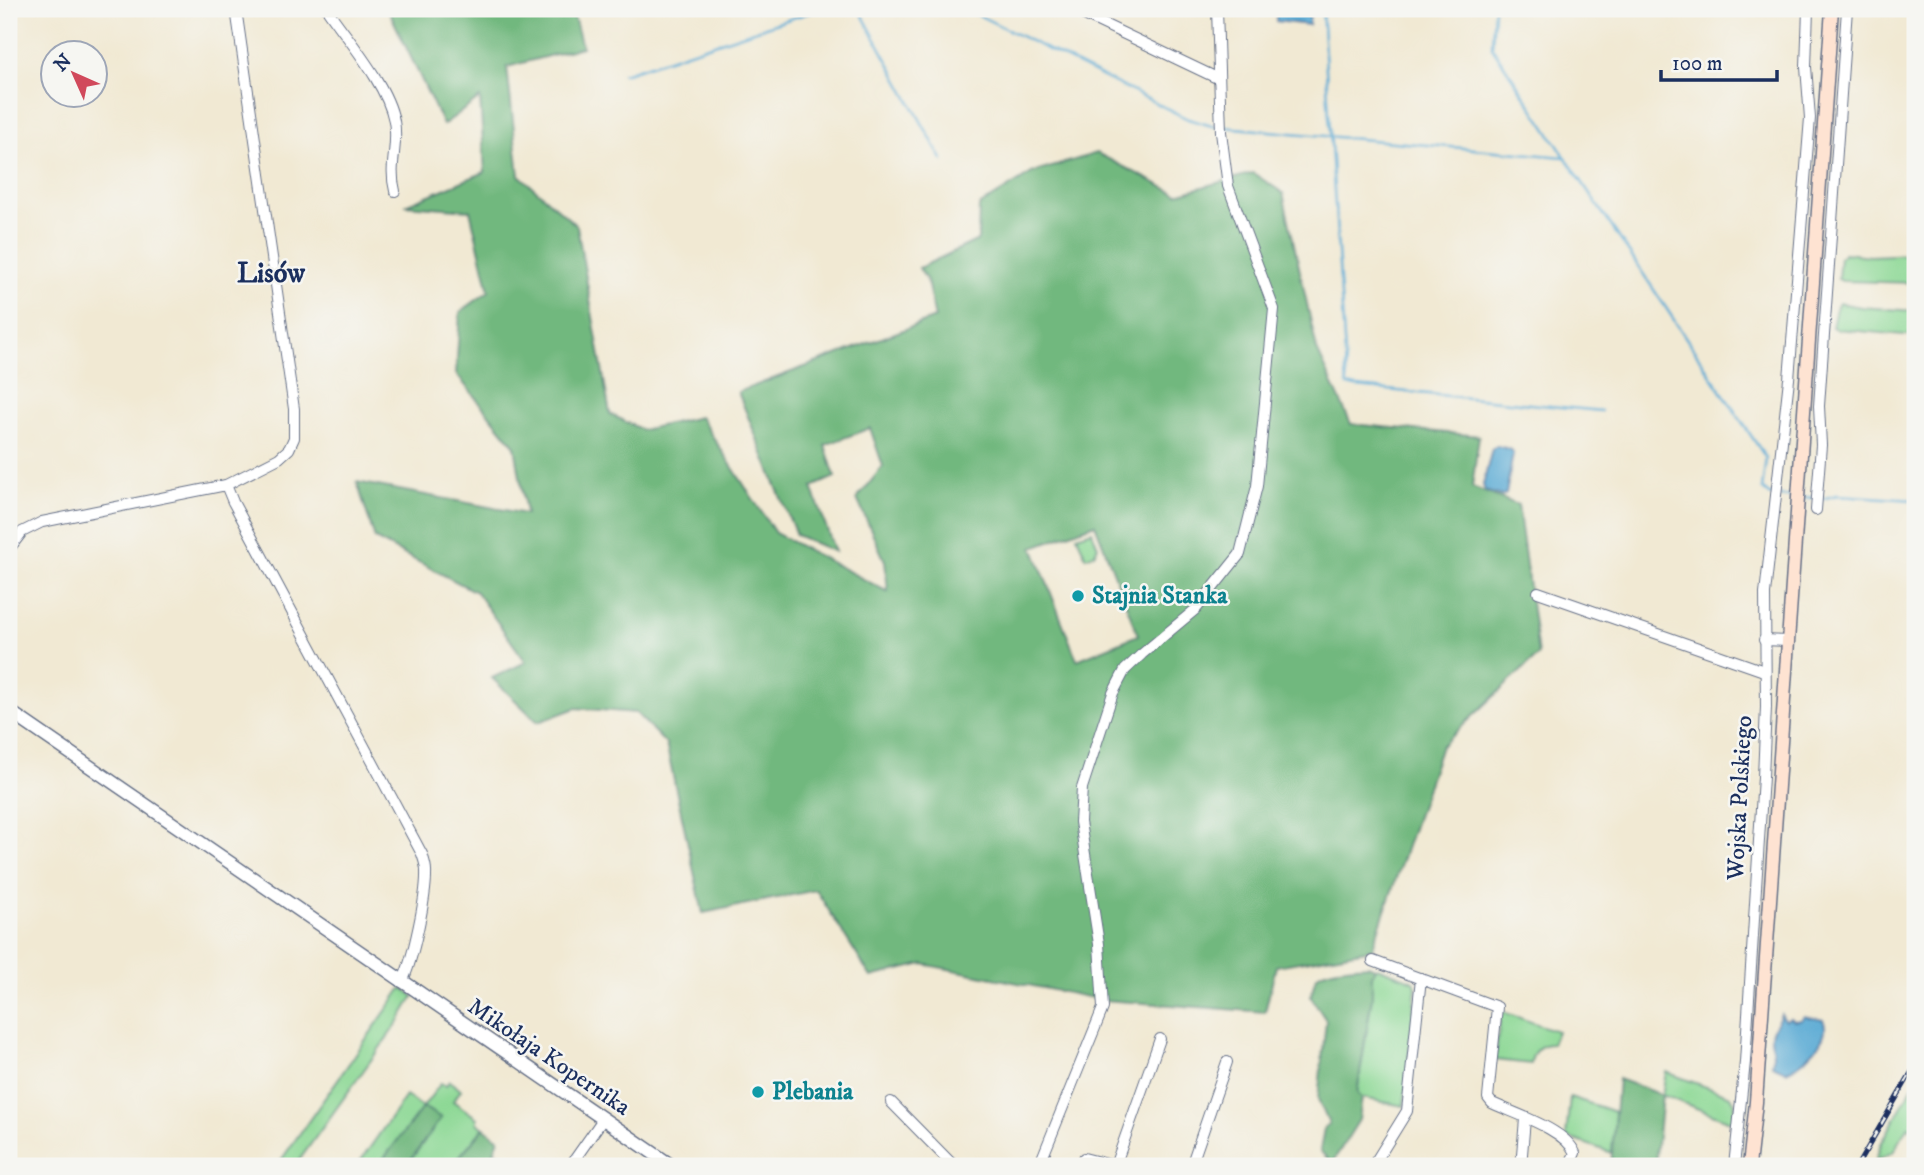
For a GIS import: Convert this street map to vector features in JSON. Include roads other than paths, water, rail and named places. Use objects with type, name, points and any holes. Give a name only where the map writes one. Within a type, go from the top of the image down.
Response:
[{"type":"main road","name":"Wojska Polskiego","points":[[1749,1166],[1832,9]]},
{"type":"street","points":[[9,549],[22,532],[42,522],[226,485],[285,453],[295,438],[296,428],[236,9]]},
{"type":"street","points":[[327,9],[387,95],[396,134],[391,166],[396,191]]},
{"type":"street","points":[[1072,9],[1219,79]]},
{"type":"street","points":[[1039,1166],[1102,1008],[1099,944],[1080,822],[1082,788],[1113,693],[1125,670],[1196,608],[1240,554],[1257,486],[1274,309],[1228,186],[1220,120],[1217,9]]},
{"type":"street","name":"Wojska Polskiego","points":[[1734,1166],[1745,1062],[1762,788],[1766,707],[1765,594],[1800,262],[1810,118],[1806,67],[1808,9]]},
{"type":"street","points":[[1816,510],[1821,445],[1819,406],[1847,9]]},
{"type":"street","points":[[226,485],[239,514],[422,854],[426,880],[408,966],[402,982]]},
{"type":"street","points":[[1538,592],[1764,671]]},
{"type":"street","points":[[1764,640],[1787,641]]},
{"type":"street","name":"Mikołaja Kopernika","points":[[9,711],[672,1166]]},
{"type":"street","points":[[1373,961],[1497,1007],[1488,1098],[1492,1103],[1553,1131],[1572,1147],[1575,1153],[1569,1166]]},
{"type":"street","points":[[1373,1166],[1407,1111],[1421,978]]},
{"type":"street","points":[[1084,1158],[1115,1166],[1160,1039]]},
{"type":"street","points":[[1191,1166],[1227,1062]]},
{"type":"street","points":[[891,1102],[954,1166]]},
{"type":"street","points":[[570,1166],[603,1119]]},
{"type":"street","points":[[1521,1166],[1525,1119]]},
{"type":"water","points":[[1276,9],[1310,9],[1309,25],[1276,21]]},
{"type":"water","points":[[1497,446],[1513,453],[1506,494],[1502,496],[1485,491],[1483,485],[1492,449]]},
{"type":"water","points":[[1781,1014],[1785,1020],[1801,1020],[1804,1016],[1823,1020],[1825,1027],[1824,1035],[1814,1050],[1786,1071],[1772,1065],[1771,1035]]},
{"type":"waterway","points":[[623,74],[820,9]]},
{"type":"waterway","points":[[859,9],[943,161]]},
{"type":"waterway","points":[[966,9],[1188,119],[1212,126],[1564,157]]},
{"type":"waterway","points":[[1322,9],[1347,386],[1601,411]]},
{"type":"waterway","points":[[1494,9],[1492,47],[1766,458],[1762,489],[1773,496]]},
{"type":"waterway","points":[[1822,499],[1837,495],[1915,500]]},
{"type":"waterway","points":[[1780,496],[1794,497]]},
{"type":"waterway","points":[[1801,497],[1815,498]]},
{"type":"railway","points":[[1857,1166],[1915,1066]]},
{"type":"place","name":"Stajnia Stanka","points":[[1078,596]]},
{"type":"place","name":"Plebania","points":[[758,1092]]},
{"type":"district","name":"Lisów","points":[[271,273]]}]
